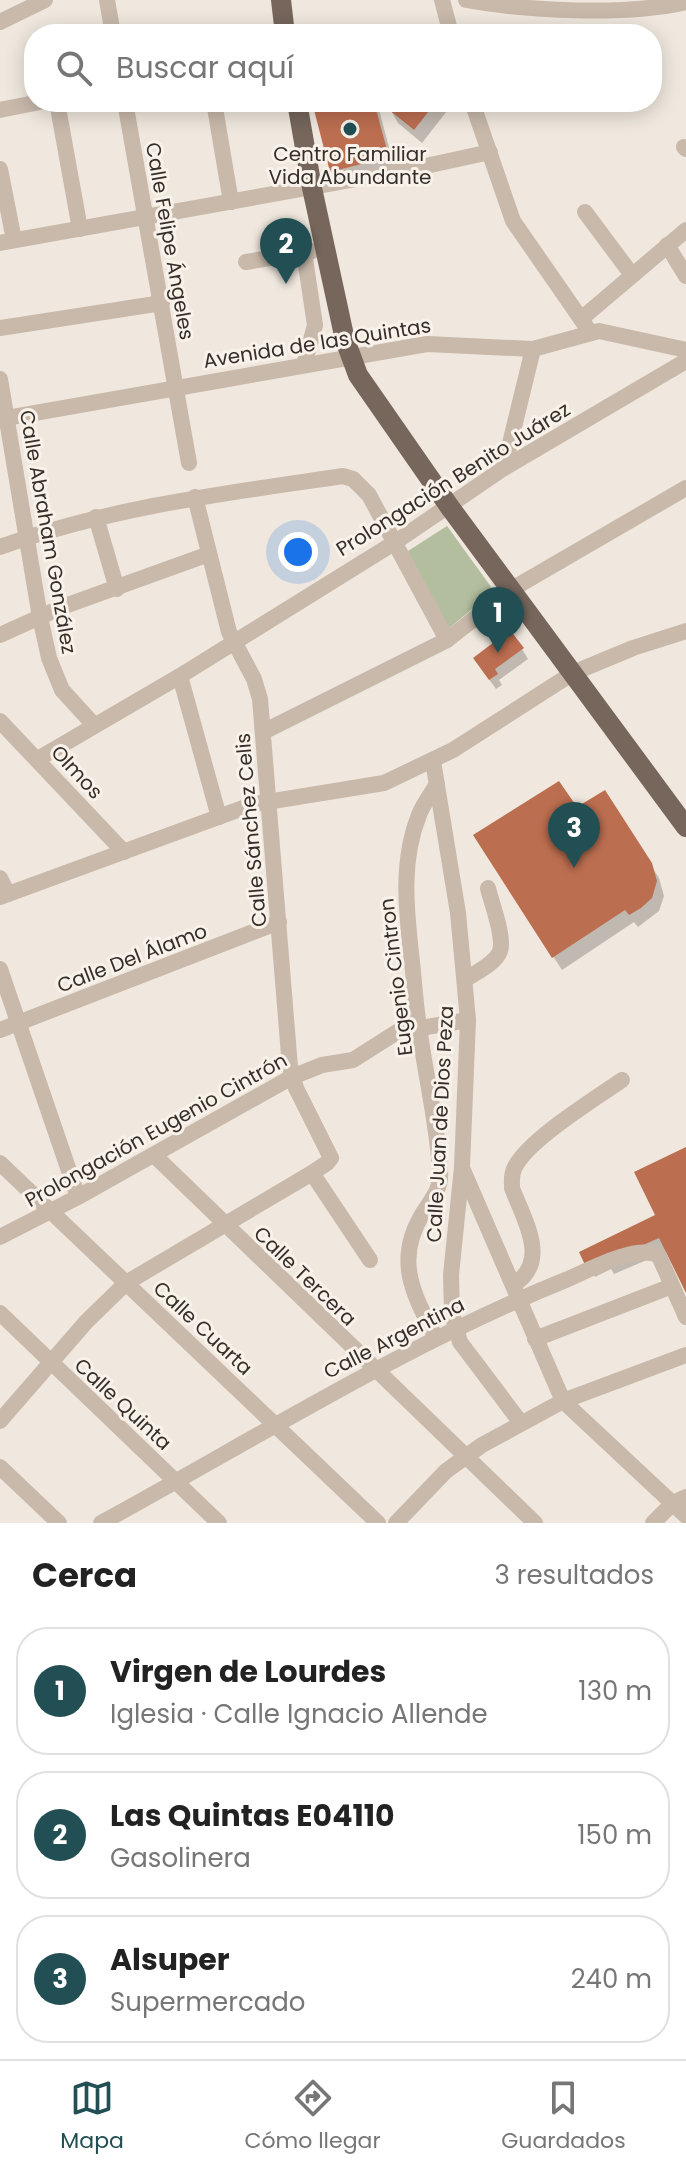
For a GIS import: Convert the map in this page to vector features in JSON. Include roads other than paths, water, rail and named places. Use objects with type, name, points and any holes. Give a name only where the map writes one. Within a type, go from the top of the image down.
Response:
[{"type":"main road","points":[[281,0],[284,24]]},
{"type":"main road","points":[[299,112],[312,188],[350,358],[369,394],[686,827]]},
{"type":"street","points":[[0,22],[45,0]]},
{"type":"street","points":[[107,0],[111,24]]},
{"type":"street","points":[[442,0],[448,24]]},
{"type":"street","points":[[466,0],[524,7],[602,10],[686,2]]},
{"type":"street","points":[[0,110],[24,105]]},
{"type":"street","points":[[59,112],[80,229]]},
{"type":"street","name":"Calle Felipe Ángeles","points":[[127,112],[189,463]]},
{"type":"street","points":[[216,112],[231,202]]},
{"type":"street","points":[[476,112],[513,221],[586,325],[632,275],[686,230]]},
{"type":"street","points":[[0,169],[7,242],[312,188],[490,152]]},
{"type":"street","points":[[585,212],[632,275]]},
{"type":"street","points":[[667,245],[686,276]]},
{"type":"street","points":[[246,262],[325,248]]},
{"type":"street","points":[[304,252],[315,325],[304,365]]},
{"type":"street","points":[[0,328],[162,303]]},
{"type":"street","name":"Avenida de las Quintas","points":[[3,418],[435,343],[533,349],[586,325],[686,350]]},
{"type":"street","points":[[504,468],[533,349]]},
{"type":"street","name":"Prolongación Benito Juárez","points":[[38,759],[234,643],[394,543],[504,468],[686,361]]},
{"type":"street","name":"Calle Abraham González","points":[[0,379],[3,418],[28,537],[40,617],[55,676],[72,703],[94,725]]},
{"type":"street","points":[[0,547],[96,517],[195,497],[343,476],[361,485],[369,495],[447,640]]},
{"type":"street","points":[[263,732],[447,640],[512,589],[686,488]]},
{"type":"street","name":"Calle Sánchez Celis","points":[[195,497],[224,619],[259,690],[292,1077],[331,1154],[330,1161],[312,1173]]},
{"type":"street","points":[[96,517],[117,589]]},
{"type":"street","points":[[0,635],[209,554]]},
{"type":"street","points":[[0,878],[4,896],[268,799],[371,786],[402,776],[433,761],[573,673],[633,648],[686,631]]},
{"type":"street","points":[[180,676],[219,817]]},
{"type":"street","name":"Olmos","points":[[0,721],[124,852]]},
{"type":"street","name":"Calle Juan de Dios Peza","points":[[433,761],[458,913],[468,1020],[462,1167],[451,1293],[455,1328],[471,1359],[521,1423]]},
{"type":"street","name":"Eugenio Cintron","points":[[436,1195],[441,1173],[419,1027],[405,884],[419,814],[437,784]]},
{"type":"street","points":[[466,979],[494,960],[500,951],[502,941],[488,888]]},
{"type":"street","name":"Calle Del Álamo","points":[[0,1030],[279,922]]},
{"type":"street","points":[[0,969],[78,1197]]},
{"type":"street","name":"Prolongación Eugenio Cintrón","points":[[0,1237],[51,1212],[292,1077],[322,1065],[353,1060],[390,1035],[468,1020]]},
{"type":"street","points":[[516,1291],[531,1268],[535,1253],[512,1188],[514,1168],[531,1148],[622,1080]]},
{"type":"street","name":"Calle Tercera","points":[[154,1155],[535,1523]]},
{"type":"street","name":"Calle Cuarta","points":[[0,1163],[378,1523]]},
{"type":"street","points":[[462,1167],[563,1401],[679,1500],[686,1516]]},
{"type":"street","points":[[0,1421],[102,1305],[126,1283],[312,1173],[370,1260]]},
{"type":"street","points":[[436,1338],[409,1281],[407,1262],[413,1233],[436,1195],[459,1196]]},
{"type":"street","name":"Calle Argentina","points":[[101,1523],[374,1369],[455,1328],[516,1291],[645,1252],[659,1256],[686,1317]]},
{"type":"street","points":[[535,1339],[672,1286]]},
{"type":"street","name":"Calle Quinta","points":[[0,1313],[219,1523]]},
{"type":"street","points":[[396,1523],[464,1456],[563,1401],[686,1355]]},
{"type":"street","points":[[0,1467],[59,1523]]},
{"type":"street","points":[[653,1523],[679,1500]]},
{"type":"place","name":"Centro Familiar Vida Abundante","points":[[350,129]]},
{"type":"place","name":"Las Quintas E04110","points":[[286,284]]},
{"type":"place","name":"Virgen de Lourdes","points":[[498,653]]},
{"type":"place","name":"Alsuper","points":[[574,868]]}]
